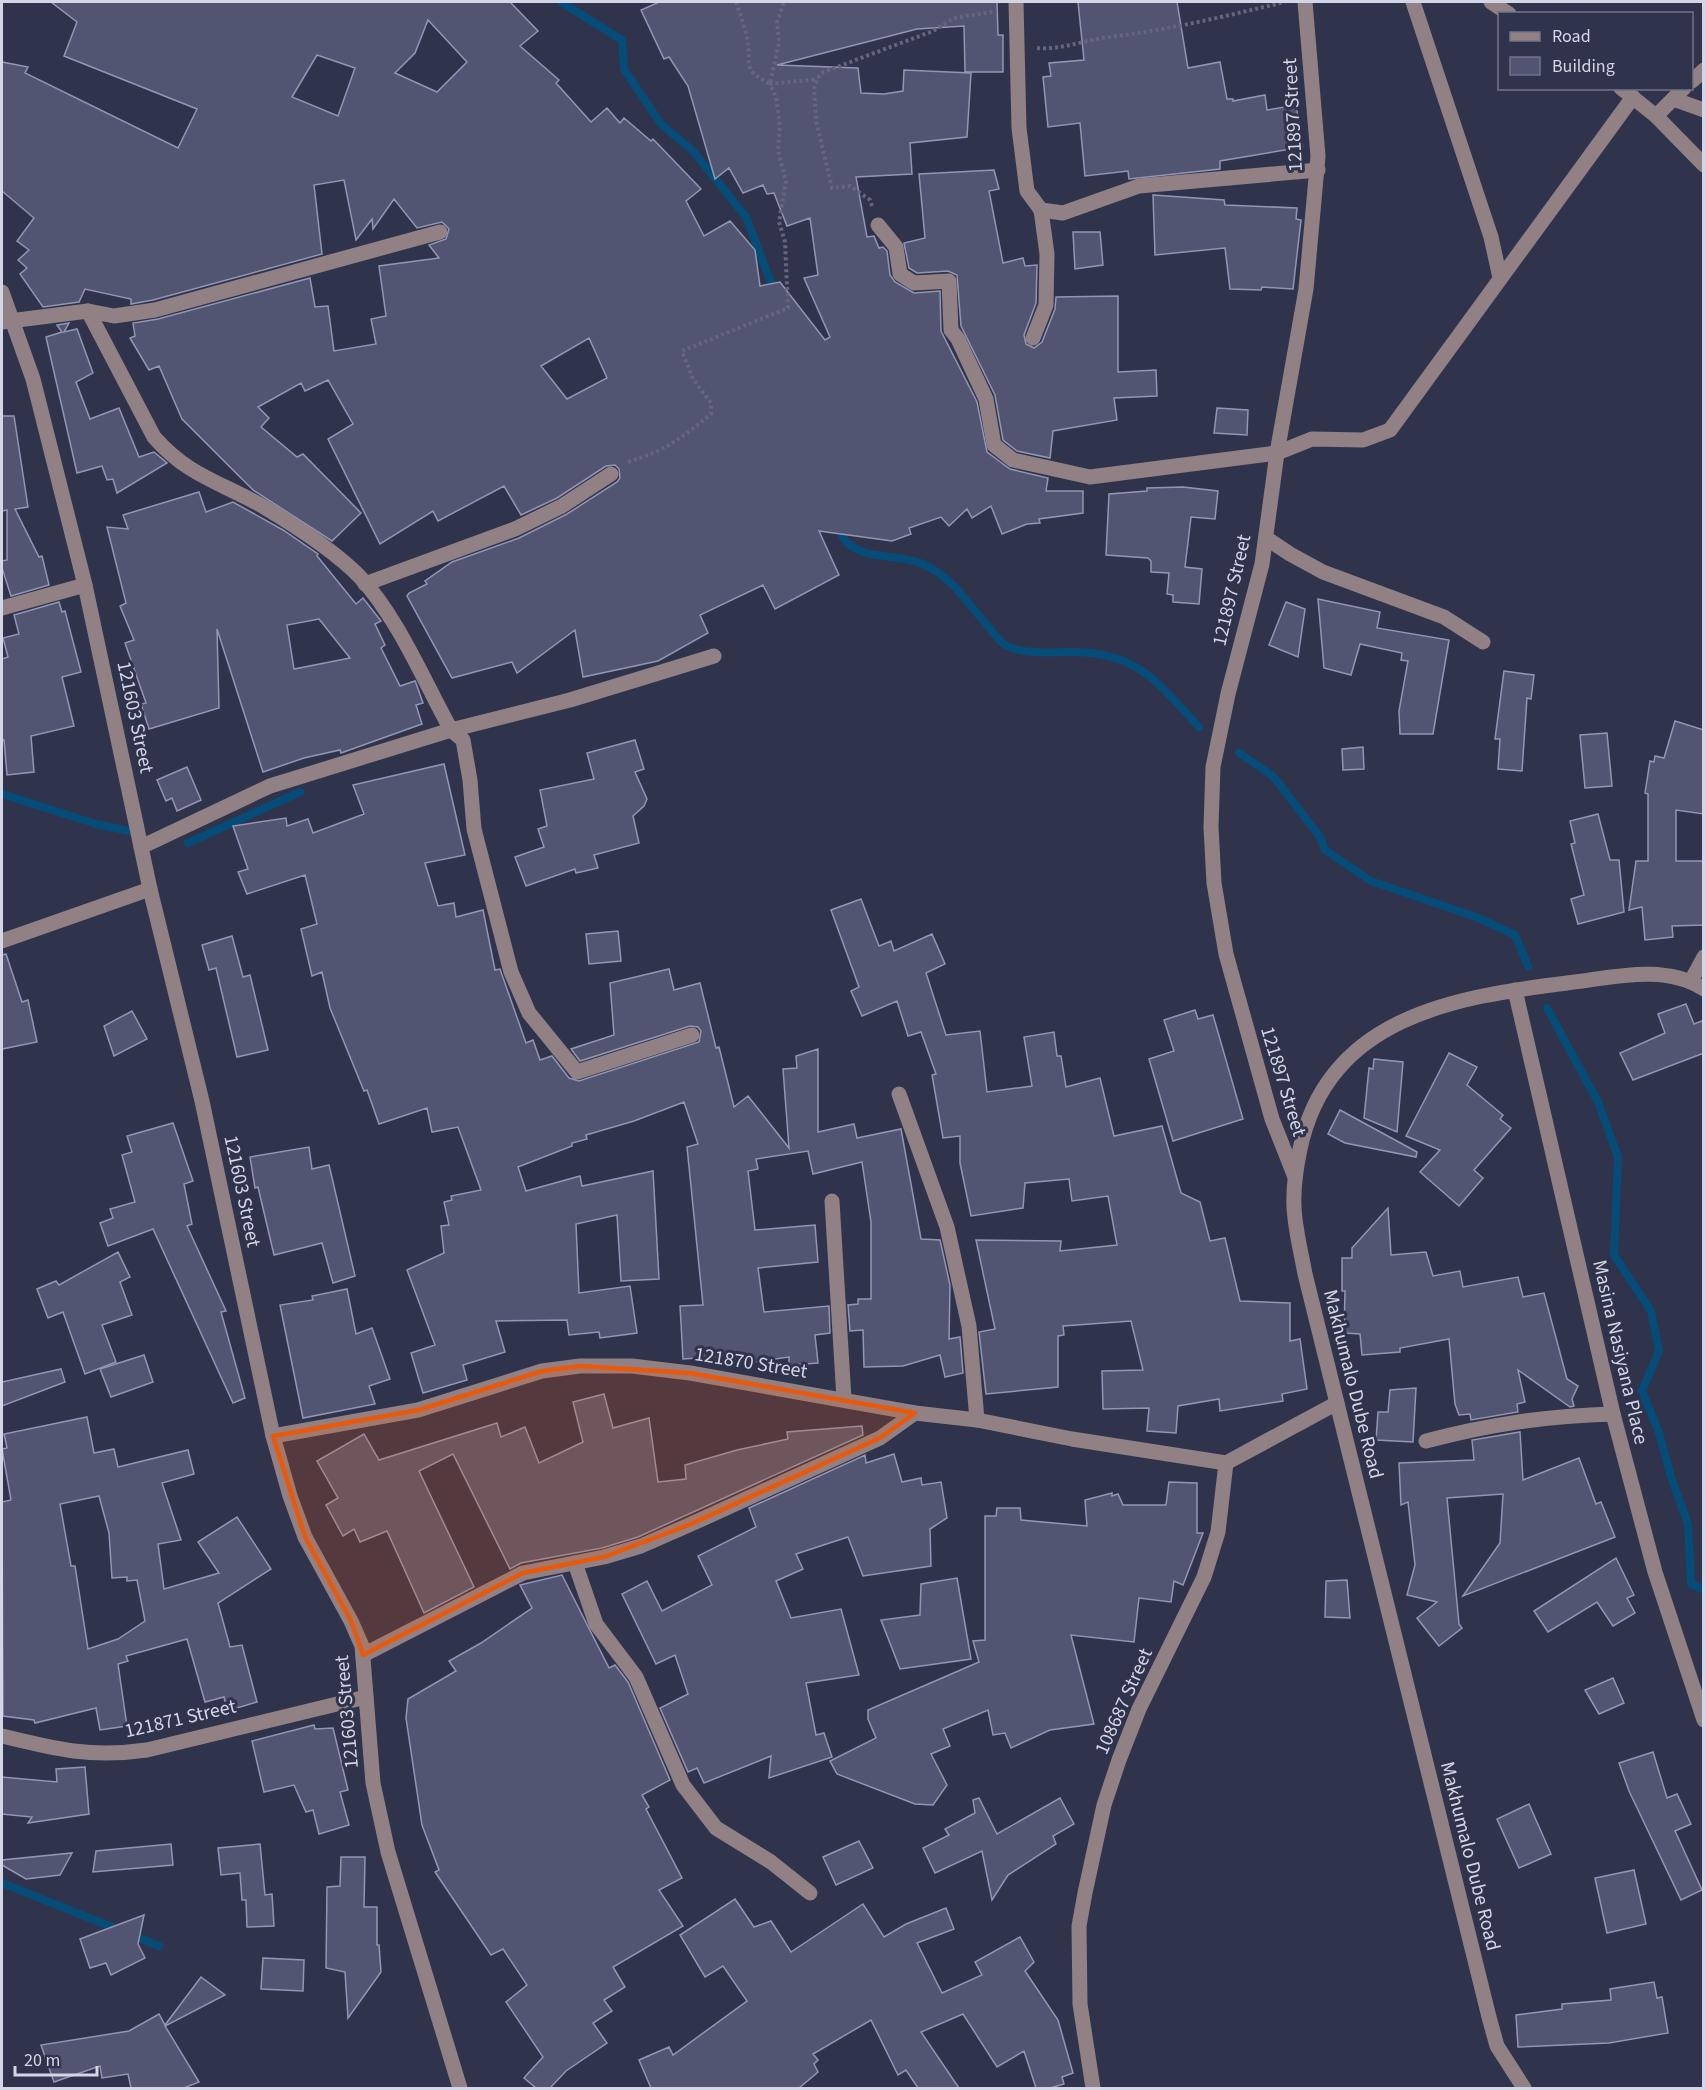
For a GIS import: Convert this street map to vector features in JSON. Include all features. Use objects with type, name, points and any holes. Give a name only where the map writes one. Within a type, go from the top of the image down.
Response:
[{"type":"street","name":"121897 Street","points":[[1294,1177],[1268,1108],[1226,954],[1214,883],[1211,827],[1214,767],[1228,694],[1262,564],[1277,453],[1306,289],[1318,170],[1305,2]]},
{"type":"street","points":[[1413,2],[1491,237],[1500,278]]},
{"type":"street","points":[[1491,2],[1506,12]]},
{"type":"street","points":[[1015,5],[1019,128],[1027,191],[1041,210],[1047,254],[1046,305],[1033,338]]},
{"type":"street","points":[[878,225],[896,247],[900,274],[914,283],[949,281],[951,330],[958,339],[986,399],[994,445],[1013,460],[1090,477],[1277,453],[1312,439],[1363,440],[1390,430],[1500,278],[1627,93],[1656,116],[1704,165]]},
{"type":"street","points":[[1656,116],[1679,94],[1704,110]]},
{"type":"street","points":[[1041,210],[1062,213],[1139,186],[1318,170]]},
{"type":"street","points":[[7,321],[88,311],[114,316],[155,310],[440,232]]},
{"type":"street","name":"121603 Street","points":[[2,292],[7,321],[33,379],[85,585],[150,889],[202,1101],[273,1436],[290,1496],[305,1537],[351,1621],[362,1646],[373,1783],[388,1852],[460,2088]]},
{"type":"street","points":[[88,311],[154,436],[168,453],[204,478],[263,506],[323,548],[365,584],[408,649],[451,730],[463,740],[477,840],[512,972],[529,1013],[577,1072],[693,1035]]},
{"type":"street","points":[[365,584],[515,529],[562,506],[611,474]]},
{"type":"street","points":[[1266,538],[1323,572],[1444,616],[1483,642]]},
{"type":"street","points":[[2,609],[85,585]]},
{"type":"street","points":[[141,847],[270,786],[451,730],[570,700],[714,656]]},
{"type":"street","points":[[2,941],[150,889]]},
{"type":"street","points":[[1697,985],[1704,957]]},
{"type":"street","name":"Makhumalo Dube Road","points":[[1524,2088],[1497,2046],[1489,2018],[1305,1274],[1294,1208],[1294,1177],[1305,1127],[1318,1098],[1352,1052],[1398,1022],[1467,999],[1515,990],[1625,976],[1670,975],[1697,985]]},
{"type":"street","name":"Masina Nasiyana Place","points":[[1515,990],[1613,1414],[1655,1572],[1704,1720]]},
{"type":"street","points":[[899,1094],[947,1227],[969,1326],[977,1420]]},
{"type":"street","points":[[832,1202],[844,1399]]},
{"type":"street","name":"121870 Street","points":[[273,1436],[418,1410],[542,1371],[580,1366],[632,1366],[690,1373],[915,1413],[977,1420],[1072,1439],[1226,1463]]},
{"type":"street","points":[[1226,1463],[1337,1403]]},
{"type":"street","points":[[363,1655],[523,1573],[575,1563],[641,1546],[689,1525],[880,1438],[915,1413]]},
{"type":"street","points":[[1426,1441],[1489,1425],[1565,1415],[1613,1414]]},
{"type":"street","name":"108687 Street","points":[[1093,2088],[1080,2004],[1079,1926],[1085,1893],[1104,1805],[1119,1760],[1139,1709],[1204,1577],[1218,1533],[1226,1463]]},
{"type":"street","points":[[575,1563],[596,1624],[636,1677],[683,1785],[716,1828],[771,1862],[810,1893]]},
{"type":"street","name":"121871 Street","points":[[2,1736],[58,1750],[95,1755],[118,1754],[147,1750],[366,1697]]},
{"type":"path","points":[[736,2],[747,39],[747,63],[756,77],[770,84],[818,79]]},
{"type":"path","points":[[611,474],[629,461],[648,457],[675,444],[711,414],[711,403],[693,379],[682,351],[788,308],[785,242],[779,222],[786,182],[778,150],[780,126],[776,97],[770,84],[779,43],[777,22],[784,2]]},
{"type":"path","points":[[1015,47],[1053,49],[1109,37],[1130,36],[1178,27],[1289,2]]},
{"type":"path","points":[[878,225],[870,200],[850,186],[832,188],[816,121],[814,85],[821,73],[933,31],[954,18],[1015,5]]},
{"type":"highlighted area","points":[[580,1366],[690,1373],[915,1413],[880,1438],[689,1525],[604,1557],[523,1573],[363,1655],[351,1621],[305,1537],[273,1436],[418,1410],[542,1371]]},
{"type":"building","points":[[51,2],[510,2],[538,31],[520,46],[559,80],[556,83],[591,122],[607,108],[620,123],[624,118],[651,141],[653,139],[701,189],[686,201],[704,236],[730,221],[755,250],[760,286],[780,282],[825,340],[830,337],[804,278],[818,275],[810,218],[787,226],[774,193],[767,194],[763,185],[743,193],[729,168],[715,179],[688,86],[669,57],[664,59],[641,10],[659,2],[997,2],[998,35],[1003,35],[1003,72],[965,72],[964,26],[917,29],[777,65],[858,68],[861,93],[884,94],[903,91],[904,70],[971,73],[967,137],[910,143],[912,174],[856,177],[867,237],[874,236],[879,248],[883,247],[887,251],[890,275],[895,282],[914,293],[940,291],[941,331],[977,402],[987,452],[1010,469],[1048,478],[1046,491],[1083,491],[1083,513],[1039,519],[1040,523],[1027,524],[1002,534],[991,506],[972,518],[967,509],[949,526],[941,517],[909,528],[911,534],[892,541],[819,531],[839,575],[775,609],[763,585],[700,615],[708,633],[658,661],[583,677],[575,630],[517,673],[512,662],[452,678],[407,596],[409,593],[427,584],[425,581],[452,562],[519,538],[567,514],[617,482],[620,478],[619,469],[615,465],[606,466],[557,498],[521,515],[504,486],[438,521],[433,511],[380,544],[328,439],[353,424],[328,380],[305,391],[301,383],[258,407],[269,418],[261,427],[297,457],[303,454],[361,513],[332,541],[253,490],[182,419],[159,366],[149,370],[130,338],[135,336],[133,323],[158,319],[310,278],[315,307],[328,306],[334,351],[376,344],[371,319],[386,316],[379,266],[439,258],[429,245],[446,239],[449,229],[442,222],[417,228],[394,199],[373,229],[372,219],[356,240],[344,180],[314,185],[322,254],[153,300],[131,304],[131,299],[85,289],[79,302],[43,307],[20,274],[27,268],[18,260],[29,250],[17,241],[34,218],[2,191],[2,62],[28,67],[25,73],[178,148],[197,109],[64,56],[77,22]],"holes":[[[428,20],[467,62],[437,92],[395,73],[415,53]],[[317,55],[355,68],[338,116],[292,97]],[[589,338],[607,378],[567,399],[541,366]]]},
{"type":"building","points":[[1078,2],[1177,2],[1188,68],[1220,62],[1227,99],[1233,99],[1233,101],[1265,95],[1267,110],[1296,105],[1303,147],[1220,161],[1220,169],[1129,179],[1128,171],[1085,176],[1080,123],[1048,127],[1043,77],[1051,76],[1049,63],[1084,60]]},
{"type":"building","points":[[994,170],[999,189],[989,191],[1003,263],[1023,258],[1025,266],[1037,265],[1036,303],[1024,335],[1026,344],[1034,348],[1042,342],[1055,309],[1056,297],[1118,296],[1118,372],[1156,370],[1157,396],[1114,398],[1117,420],[1053,431],[1050,458],[1017,451],[1003,440],[995,395],[961,326],[957,275],[948,271],[917,273],[909,268],[904,243],[925,238],[919,174]]},
{"type":"building","points":[[1153,195],[1224,200],[1225,205],[1297,208],[1296,219],[1301,220],[1293,289],[1262,287],[1261,290],[1230,289],[1225,248],[1155,255]]},
{"type":"building","points":[[1073,232],[1100,232],[1103,265],[1075,269]]},
{"type":"building","points":[[69,323],[64,332],[77,329],[93,373],[76,382],[90,419],[119,408],[139,457],[154,452],[167,463],[117,493],[113,479],[107,480],[102,466],[77,473],[46,337],[62,332],[57,325]]},
{"type":"building","points":[[1217,408],[1248,410],[1247,435],[1214,433]]},
{"type":"building","points":[[2,416],[14,416],[28,507],[15,509],[39,557],[42,556],[49,585],[11,596],[2,568],[2,561],[7,560],[7,510],[2,511]]},
{"type":"building","points":[[1183,487],[1218,491],[1215,519],[1191,517],[1185,567],[1202,569],[1199,604],[1173,602],[1173,595],[1167,594],[1169,573],[1151,572],[1151,561],[1148,558],[1106,555],[1109,494],[1147,491],[1147,488]]},
{"type":"building","points":[[199,492],[206,512],[233,502],[283,530],[318,554],[317,556],[356,604],[363,598],[381,621],[375,624],[385,645],[381,648],[400,686],[415,681],[423,703],[416,705],[422,724],[341,753],[340,750],[304,758],[263,772],[217,629],[219,708],[149,729],[141,704],[146,703],[125,643],[134,640],[120,606],[126,603],[107,527],[128,529],[123,515]],"holes":[[[319,619],[350,658],[294,669],[287,625]]]},
{"type":"building","points":[[1318,599],[1380,612],[1377,628],[1449,640],[1433,734],[1400,734],[1399,711],[1408,661],[1401,660],[1402,653],[1360,644],[1351,675],[1324,668]]},
{"type":"building","points":[[59,602],[62,612],[65,611],[81,672],[62,677],[74,726],[31,736],[34,772],[7,775],[4,740],[2,741],[2,659],[8,657],[3,638],[19,634],[14,615]]},
{"type":"building","points":[[1286,602],[1305,609],[1298,657],[1269,645]]},
{"type":"building","points":[[1504,671],[1534,675],[1531,699],[1527,698],[1522,771],[1498,769],[1500,739],[1495,739]]},
{"type":"building","points":[[1675,721],[1704,730],[1704,814],[1676,810],[1676,861],[1704,861],[1704,925],[1672,926],[1673,937],[1645,940],[1642,907],[1629,910],[1636,861],[1648,861],[1648,794],[1645,793],[1650,761],[1654,762],[1655,756],[1664,758]]},
{"type":"building","points":[[1607,733],[1612,786],[1585,788],[1580,735]]},
{"type":"building","points":[[635,740],[644,769],[635,772],[647,799],[644,806],[633,816],[639,843],[594,855],[598,868],[576,873],[575,869],[526,886],[515,857],[544,847],[538,829],[547,826],[540,790],[594,779],[587,753]]},
{"type":"building","points":[[1363,747],[1364,769],[1343,770],[1342,749]]},
{"type":"building","points":[[444,764],[465,855],[425,863],[438,906],[454,903],[456,917],[483,910],[495,970],[500,969],[526,1043],[533,1040],[540,1060],[552,1056],[569,1078],[579,1081],[699,1042],[701,1031],[698,1027],[690,1026],[580,1061],[571,1049],[614,1035],[610,983],[669,969],[674,990],[700,983],[734,1107],[748,1096],[789,1148],[783,1069],[797,1068],[796,1056],[818,1049],[818,1132],[854,1124],[857,1138],[901,1129],[921,1239],[940,1240],[950,1285],[949,1339],[960,1337],[963,1373],[945,1377],[940,1355],[903,1366],[864,1367],[863,1330],[850,1331],[848,1305],[858,1304],[858,1299],[871,1299],[871,1222],[862,1162],[813,1174],[808,1151],[756,1159],[758,1169],[748,1171],[755,1230],[815,1225],[818,1262],[758,1268],[764,1312],[829,1306],[830,1333],[815,1335],[818,1363],[789,1365],[789,1357],[725,1366],[726,1356],[683,1359],[680,1306],[703,1305],[687,1147],[698,1144],[684,1102],[634,1121],[586,1135],[587,1139],[572,1143],[572,1146],[518,1167],[526,1191],[580,1176],[582,1186],[653,1171],[659,1279],[621,1281],[617,1215],[576,1224],[579,1293],[630,1286],[637,1333],[600,1338],[599,1332],[569,1335],[567,1320],[496,1321],[505,1352],[463,1365],[467,1380],[423,1393],[411,1353],[435,1345],[407,1270],[444,1253],[441,1226],[449,1225],[444,1202],[452,1200],[451,1196],[481,1190],[458,1127],[432,1132],[427,1108],[379,1124],[367,1090],[364,1091],[330,1008],[322,972],[312,976],[301,929],[317,924],[305,875],[247,894],[238,872],[248,869],[233,826],[286,818],[287,826],[308,819],[313,833],[364,814],[353,785]]},
{"type":"building","points":[[187,767],[201,800],[177,811],[172,798],[166,801],[157,780]]},
{"type":"building","points":[[1598,814],[1610,860],[1619,860],[1624,912],[1578,924],[1571,899],[1584,895],[1571,844],[1575,843],[1570,821]]},
{"type":"building","points":[[861,899],[879,946],[891,941],[894,951],[932,934],[945,964],[926,973],[946,1035],[980,1031],[987,1092],[1032,1086],[1024,1037],[1054,1032],[1057,1056],[1061,1056],[1066,1087],[1100,1078],[1114,1136],[1162,1126],[1181,1193],[1200,1202],[1210,1241],[1225,1238],[1240,1301],[1290,1303],[1290,1341],[1300,1339],[1307,1389],[1282,1394],[1283,1401],[1220,1411],[1219,1399],[1178,1406],[1176,1433],[1147,1431],[1149,1408],[1103,1409],[1102,1371],[1143,1370],[1131,1321],[1063,1326],[1064,1335],[1058,1336],[1058,1387],[986,1394],[979,1332],[995,1329],[976,1240],[1061,1241],[1060,1251],[1117,1245],[1108,1196],[1072,1201],[1069,1179],[1025,1183],[1023,1208],[971,1216],[960,1163],[960,1136],[943,1138],[932,1075],[936,1074],[921,1032],[908,1036],[897,1001],[862,1016],[851,991],[859,987],[831,910]]},
{"type":"building","points":[[618,931],[621,961],[589,964],[586,934]]},
{"type":"building","points":[[232,936],[243,977],[250,975],[268,1050],[237,1057],[216,968],[209,970],[202,945]]},
{"type":"building","points":[[6,954],[22,1002],[28,1000],[37,1042],[2,1049],[2,955]]},
{"type":"building","points":[[1686,1004],[1694,1024],[1704,1020],[1704,1053],[1633,1080],[1620,1053],[1665,1033],[1658,1014]]},
{"type":"building","points":[[1195,1010],[1198,1019],[1213,1015],[1243,1119],[1173,1141],[1149,1059],[1174,1051],[1164,1020]]},
{"type":"building","points":[[132,1011],[147,1039],[114,1056],[104,1026]]},
{"type":"building","points":[[1449,1053],[1477,1067],[1467,1085],[1503,1115],[1500,1119],[1511,1128],[1474,1170],[1483,1178],[1459,1206],[1420,1172],[1440,1150],[1406,1136]]},
{"type":"building","points":[[1374,1059],[1403,1062],[1397,1132],[1364,1118],[1369,1068],[1373,1069]]},
{"type":"building","points":[[1340,1110],[1417,1152],[1416,1157],[1345,1143],[1328,1134]]},
{"type":"building","points":[[173,1123],[193,1181],[184,1184],[192,1224],[187,1226],[226,1311],[221,1312],[245,1398],[233,1403],[153,1229],[108,1246],[100,1223],[113,1218],[110,1209],[135,1202],[122,1155],[132,1152],[127,1136]]},
{"type":"building","points":[[309,1147],[312,1169],[329,1165],[355,1276],[333,1283],[322,1243],[274,1255],[258,1187],[255,1188],[250,1157]]},
{"type":"building","points":[[1388,1208],[1391,1255],[1426,1252],[1433,1276],[1460,1271],[1463,1287],[1518,1277],[1523,1297],[1544,1293],[1567,1379],[1578,1386],[1572,1399],[1574,1406],[1570,1407],[1518,1370],[1525,1402],[1517,1404],[1518,1412],[1471,1420],[1470,1414],[1459,1415],[1455,1404],[1449,1339],[1400,1348],[1400,1352],[1362,1355],[1360,1334],[1344,1333],[1345,1291],[1342,1291],[1342,1258],[1352,1258],[1352,1248]]},
{"type":"building","points":[[118,1252],[130,1277],[120,1282],[132,1315],[102,1325],[116,1362],[85,1374],[63,1312],[48,1318],[37,1289],[56,1281],[59,1285]]},
{"type":"building","points":[[347,1289],[356,1334],[372,1328],[390,1379],[369,1386],[375,1404],[303,1418],[280,1305],[313,1300],[312,1296]]},
{"type":"building","points":[[144,1355],[153,1382],[111,1397],[100,1369]]},
{"type":"building","points":[[61,1369],[65,1382],[2,1406],[2,1382]]},
{"type":"building","points":[[1416,1388],[1413,1442],[1376,1440],[1378,1412],[1388,1412],[1390,1390]]},
{"type":"building","points":[[604,1394],[613,1428],[649,1418],[658,1482],[686,1479],[685,1465],[737,1450],[788,1439],[787,1432],[862,1426],[863,1435],[638,1537],[602,1548],[521,1563],[510,1569],[453,1454],[419,1471],[474,1587],[424,1613],[387,1531],[360,1542],[354,1529],[343,1536],[326,1505],[338,1498],[317,1461],[364,1434],[379,1460],[497,1423],[501,1437],[525,1427],[539,1463],[583,1442],[573,1402]]},
{"type":"building","points":[[87,1417],[94,1453],[114,1449],[118,1467],[188,1450],[194,1474],[162,1483],[181,1540],[158,1544],[164,1589],[219,1573],[198,1542],[237,1517],[271,1569],[218,1603],[230,1647],[242,1645],[257,1702],[227,1711],[224,1697],[205,1702],[187,1639],[126,1656],[128,1661],[118,1664],[127,1726],[100,1730],[96,1708],[35,1723],[34,1720],[3,1716],[2,1502],[11,1500],[2,1449],[7,1448],[4,1434]],"holes":[[[99,1496],[109,1533],[112,1578],[127,1577],[127,1581],[137,1580],[145,1621],[118,1639],[88,1649],[75,1566],[71,1566],[60,1504]]]},
{"type":"building","points":[[1520,1432],[1523,1480],[1579,1458],[1596,1504],[1601,1502],[1615,1537],[1463,1596],[1500,1543],[1503,1494],[1447,1498],[1459,1624],[1462,1628],[1439,1646],[1417,1618],[1437,1602],[1407,1595],[1415,1565],[1408,1502],[1401,1505],[1399,1463],[1474,1460],[1472,1440]]},
{"type":"building","points":[[894,1454],[902,1482],[921,1478],[922,1485],[941,1482],[947,1518],[930,1529],[931,1566],[863,1576],[848,1537],[796,1554],[803,1569],[776,1581],[791,1618],[841,1609],[859,1675],[806,1683],[816,1735],[824,1733],[832,1757],[769,1778],[771,1756],[704,1783],[697,1768],[688,1772],[660,1708],[688,1694],[675,1655],[656,1664],[622,1594],[647,1581],[662,1611],[712,1585],[698,1556],[756,1527],[749,1508],[865,1455],[866,1463]]},
{"type":"building","points":[[1169,1482],[1197,1483],[1197,1533],[1203,1533],[1183,1585],[1174,1581],[1171,1602],[1139,1598],[1134,1642],[1071,1635],[1094,1724],[1050,1730],[1011,1748],[1005,1733],[993,1735],[988,1710],[943,1729],[950,1746],[931,1754],[947,1785],[933,1805],[915,1804],[837,1774],[830,1761],[876,1738],[868,1719],[868,1710],[979,1662],[973,1641],[985,1640],[985,1516],[996,1516],[997,1508],[1020,1508],[1021,1520],[1087,1526],[1085,1500],[1112,1493],[1112,1496],[1118,1494],[1123,1505],[1166,1505]]},
{"type":"building","points":[[1616,1558],[1634,1595],[1627,1598],[1635,1613],[1613,1626],[1597,1602],[1548,1632],[1534,1611]]},
{"type":"building","points":[[562,1575],[609,1668],[615,1665],[628,1682],[670,1780],[642,1795],[649,1807],[646,1809],[682,1878],[659,1890],[683,1926],[613,1967],[625,1987],[604,2000],[612,2011],[593,2023],[607,2043],[566,2071],[550,2088],[536,2088],[524,2078],[543,2057],[506,2002],[527,1985],[503,1949],[491,1955],[435,1872],[439,1870],[422,1825],[406,1718],[408,1699],[456,1671],[449,1661],[481,1643],[532,1608],[520,1585]]},
{"type":"building","points":[[957,1578],[971,1659],[900,1669],[881,1620],[920,1615],[921,1584]]},
{"type":"building","points":[[1347,1580],[1350,1618],[1325,1617],[1326,1581]]},
{"type":"building","points":[[1613,1678],[1624,1703],[1599,1714],[1585,1690]]},
{"type":"building","points":[[314,1725],[315,1729],[333,1728],[348,1790],[340,1792],[349,1825],[319,1834],[313,1810],[306,1812],[294,1785],[264,1792],[252,1741]]},
{"type":"building","points":[[1653,1752],[1667,1798],[1677,1794],[1691,1824],[1675,1831],[1702,1890],[1681,1900],[1629,1791],[1619,1763]]},
{"type":"building","points":[[85,1767],[89,1814],[28,1823],[32,1817],[2,1814],[2,1777],[57,1782],[56,1769]]},
{"type":"building","points":[[979,1798],[997,1834],[1060,1798],[1074,1824],[1053,1836],[1056,1844],[1008,1875],[992,1900],[982,1851],[935,1873],[923,1848],[949,1835],[945,1829],[975,1813],[973,1800]]},
{"type":"building","points":[[1529,1804],[1551,1854],[1519,1868],[1497,1819]]},
{"type":"building","points":[[859,1841],[873,1868],[836,1885],[823,1857]]},
{"type":"building","points":[[171,1844],[173,1865],[93,1872],[96,1851]]},
{"type":"building","points":[[260,1844],[265,1895],[272,1894],[274,1926],[247,1927],[246,1900],[242,1900],[240,1873],[221,1875],[218,1848]]},
{"type":"building","points":[[72,1853],[60,1875],[26,1879],[2,1865],[2,1860]]},
{"type":"building","points":[[341,1857],[365,1857],[364,1907],[377,1907],[377,1945],[379,1945],[381,1972],[348,2018],[345,1972],[326,1968],[327,1887],[340,1886]]},
{"type":"building","points":[[1634,1870],[1646,1924],[1607,1933],[1595,1878]]},
{"type":"building","points":[[735,1899],[754,1927],[771,1921],[791,1952],[863,1904],[884,1937],[906,1924],[946,1908],[954,1929],[917,1943],[942,1993],[982,1975],[975,1962],[1020,1937],[1034,1962],[1025,1971],[1058,2020],[1073,2073],[1062,2077],[1064,2084],[1050,2088],[1036,2088],[1024,2051],[997,2067],[963,2014],[921,2032],[959,2088],[918,2088],[906,2070],[898,2075],[871,2020],[813,2054],[818,2060],[814,2064],[818,2072],[799,2088],[651,2088],[639,2060],[669,2047],[673,2055],[747,2001],[723,1966],[705,1977],[680,1935]]},
{"type":"building","points":[[144,1915],[138,1944],[145,1958],[111,1975],[106,1963],[90,1968],[80,1939]]},
{"type":"building","points":[[263,1958],[304,1960],[303,1991],[261,1989]]},
{"type":"building","points":[[201,1977],[225,1995],[165,2026],[199,2082],[184,2088],[131,2088],[128,2074],[102,2078],[100,2066],[54,2082],[41,2045],[129,2031],[159,2014],[165,2025]]},
{"type":"building","points":[[1654,1982],[1657,1998],[1662,1997],[1668,2033],[1609,2043],[1518,2047],[1516,2015],[1562,2009],[1562,2004],[1611,2000],[1610,1989]]},
{"type":"waterway","points":[[561,2],[622,40],[624,69],[661,124],[693,151],[746,217],[775,293]]},
{"type":"waterway","points":[[838,525],[843,538],[851,546],[873,555],[911,560],[923,564],[944,577],[1005,645],[1030,652],[1094,653],[1130,664],[1158,683],[1199,727]]},
{"type":"waterway","points":[[1239,753],[1273,776],[1320,837],[1325,850],[1371,881],[1476,917],[1515,935],[1528,966]]},
{"type":"waterway","points":[[188,843],[300,792]]},
{"type":"waterway","points":[[2,794],[96,824],[129,831]]},
{"type":"waterway","points":[[1547,1008],[1598,1102],[1618,1157],[1614,1255],[1651,1311],[1659,1351],[1642,1391],[1658,1430],[1672,1480],[1688,1524],[1691,1584],[1704,1590]]},
{"type":"waterway","points":[[2,1883],[159,1946]]}]
